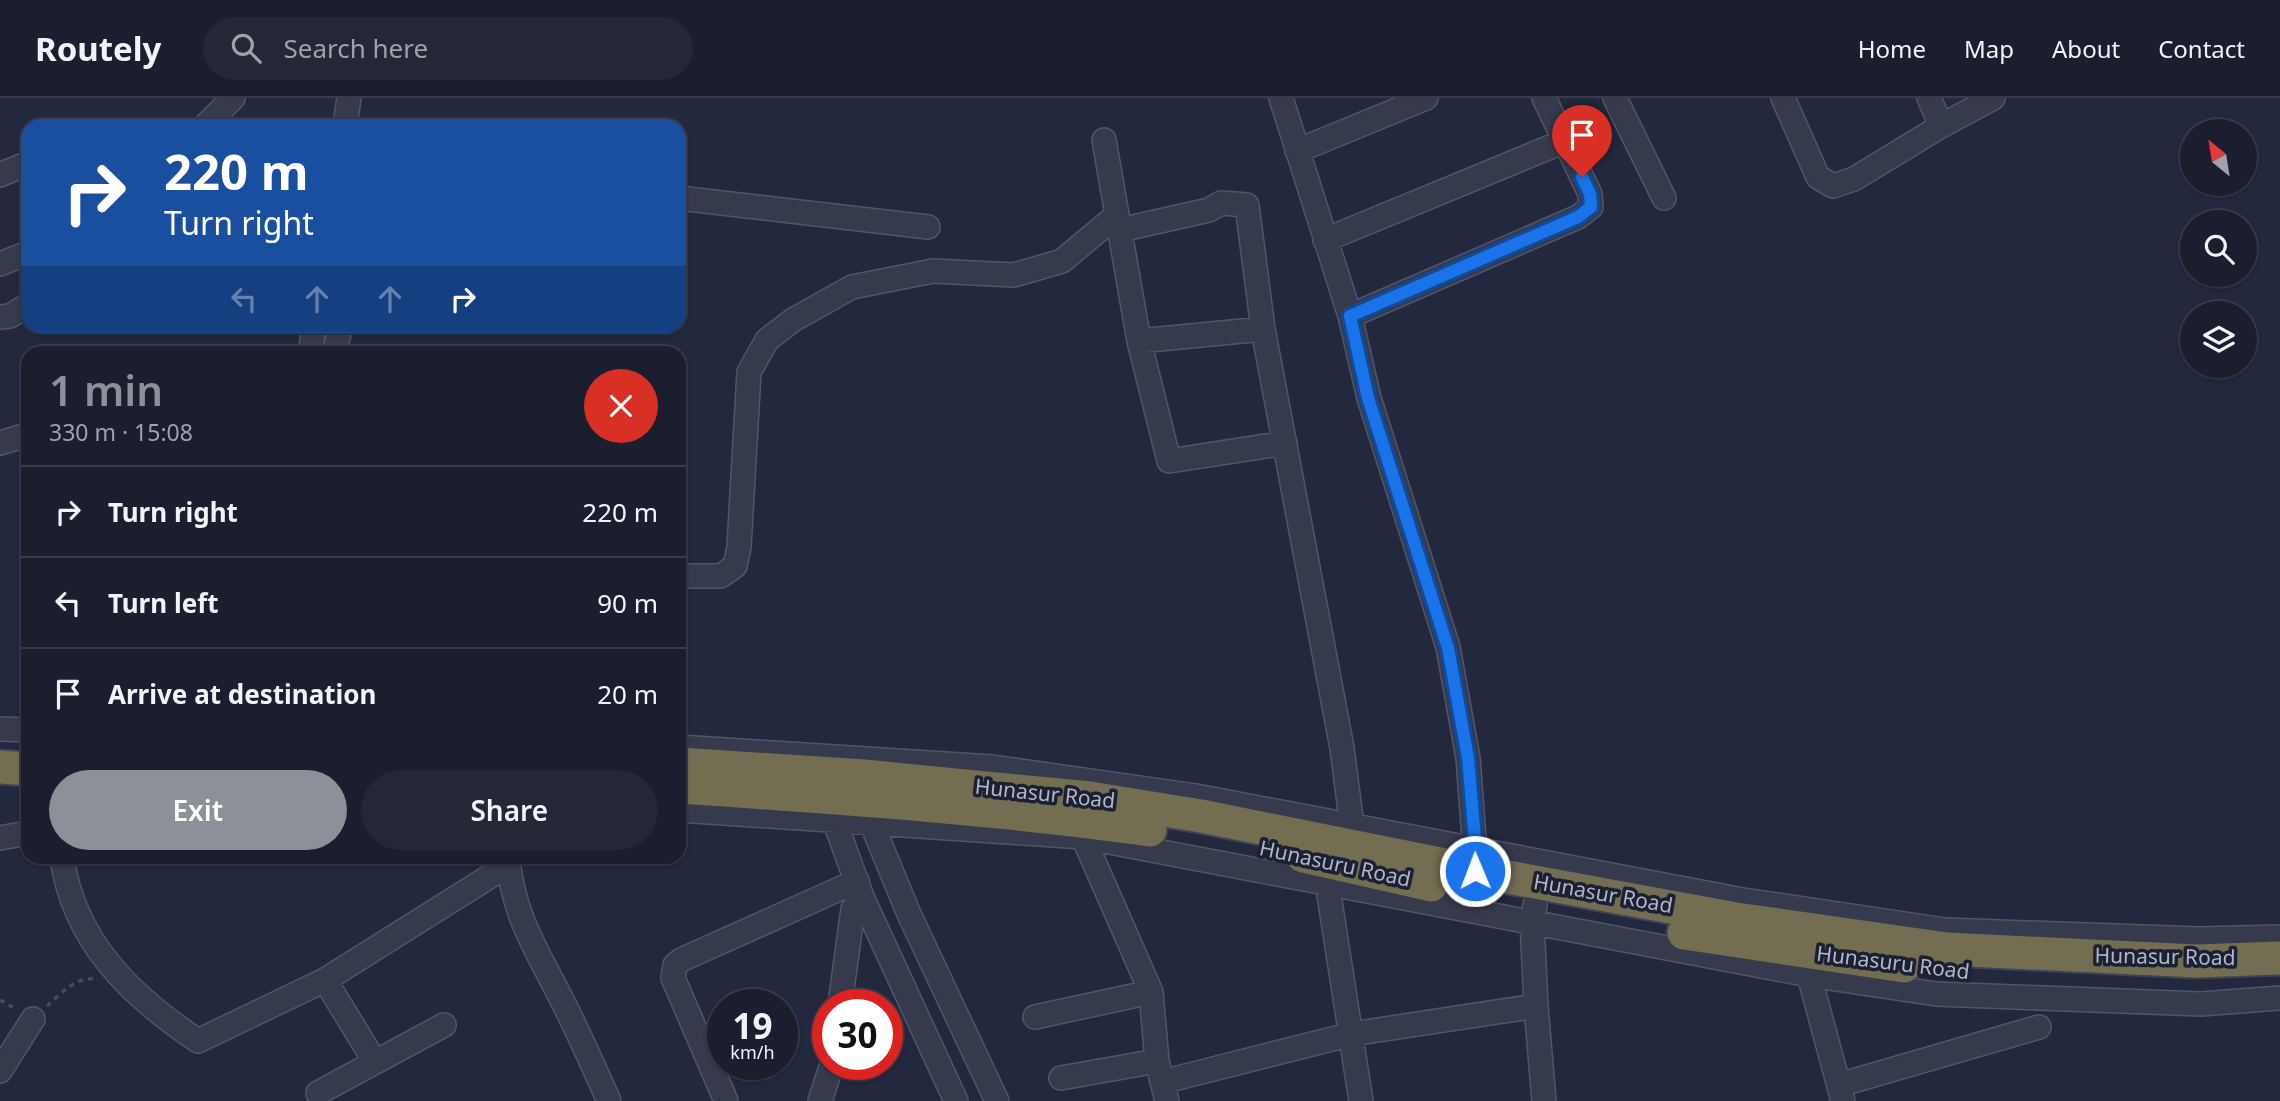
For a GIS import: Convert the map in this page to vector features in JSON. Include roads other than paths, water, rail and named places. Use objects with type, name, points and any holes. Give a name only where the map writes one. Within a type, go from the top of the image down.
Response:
[{"type":"highway","points":[[0,745],[21,746]]},
{"type":"highway","name":"Hunasur Road","points":[[686,765],[849,798],[1090,798],[1341,856],[1476,861],[1736,919],[1947,949],[2196,961],[2280,958]]},
{"type":"highway","points":[[0,768],[21,769]]},
{"type":"highway","name":"Hunasuru Road","points":[[686,787],[849,798],[1085,829],[1197,836],[1341,856],[1534,913],[1811,965],[2200,982],[2280,980]]},
{"type":"street","points":[[212,119],[233,98]]},
{"type":"street","points":[[346,119],[349,98]]},
{"type":"street","points":[[1281,98],[1350,316],[1368,398],[1448,648],[1468,758],[1476,861],[1945,930],[2199,939],[2280,936]]},
{"type":"street","points":[[1297,151],[1426,98]]},
{"type":"street","points":[[1350,316],[1578,217],[1591,207],[1590,194],[1544,98]]},
{"type":"street","points":[[1615,98],[1664,198]]},
{"type":"street","points":[[1783,98],[1818,177],[1833,186],[1854,179],[1980,101]]},
{"type":"street","points":[[1929,98],[1941,125]]},
{"type":"street","points":[[1104,140],[1139,341],[1169,461],[1285,443]]},
{"type":"street","points":[[1325,240],[1565,141]]},
{"type":"street","points":[[0,175],[21,166]]},
{"type":"street","points":[[686,199],[928,227]]},
{"type":"street","points":[[686,576],[721,576],[735,566],[739,547],[749,372],[767,340],[793,320],[852,287],[933,271],[1014,275],[1062,261],[1118,223],[1209,210],[1222,204],[1247,205],[1263,329],[1342,748],[1341,856],[1352,1034],[1361,1101]]},
{"type":"street","points":[[0,264],[21,256]]},
{"type":"street","points":[[0,317],[10,316],[21,309]]},
{"type":"street","points":[[1139,341],[1263,329]]},
{"type":"street","points":[[0,443],[21,437]]},
{"type":"street","points":[[0,729],[21,730]]},
{"type":"street","points":[[686,747],[992,767],[1196,796],[1341,856]]},
{"type":"street","points":[[0,784],[21,785]]},
{"type":"street","points":[[686,810],[849,798]]},
{"type":"street","points":[[849,798],[860,889],[956,1101]]},
{"type":"street","points":[[849,798],[909,914],[997,1101]]},
{"type":"street","points":[[1085,829],[1150,992],[1162,1081]]},
{"type":"street","points":[[0,838],[21,834]]},
{"type":"street","points":[[63,864],[66,885],[90,940],[127,984],[163,1017],[198,1041],[325,981],[503,864]]},
{"type":"street","points":[[508,864],[511,891],[526,933],[566,1007],[609,1101]]},
{"type":"street","points":[[842,989],[853,909],[860,889]]},
{"type":"street","points":[[726,1101],[673,978],[675,965],[860,889]]},
{"type":"street","points":[[1534,913],[1536,1006],[1545,1101]]},
{"type":"street","points":[[2039,1027],[1841,1093],[1811,965],[1936,994],[2201,1004],[2280,998]]},
{"type":"street","points":[[325,981],[375,1062]]},
{"type":"street","points":[[1035,1017],[1150,992]]},
{"type":"street","points":[[1061,1078],[1162,1081],[1352,1034],[1536,1006]]},
{"type":"street","points":[[0,1071],[33,1020]]},
{"type":"street","points":[[318,1093],[444,1025]]},
{"type":"street","points":[[820,1101],[827,1080]]}]
